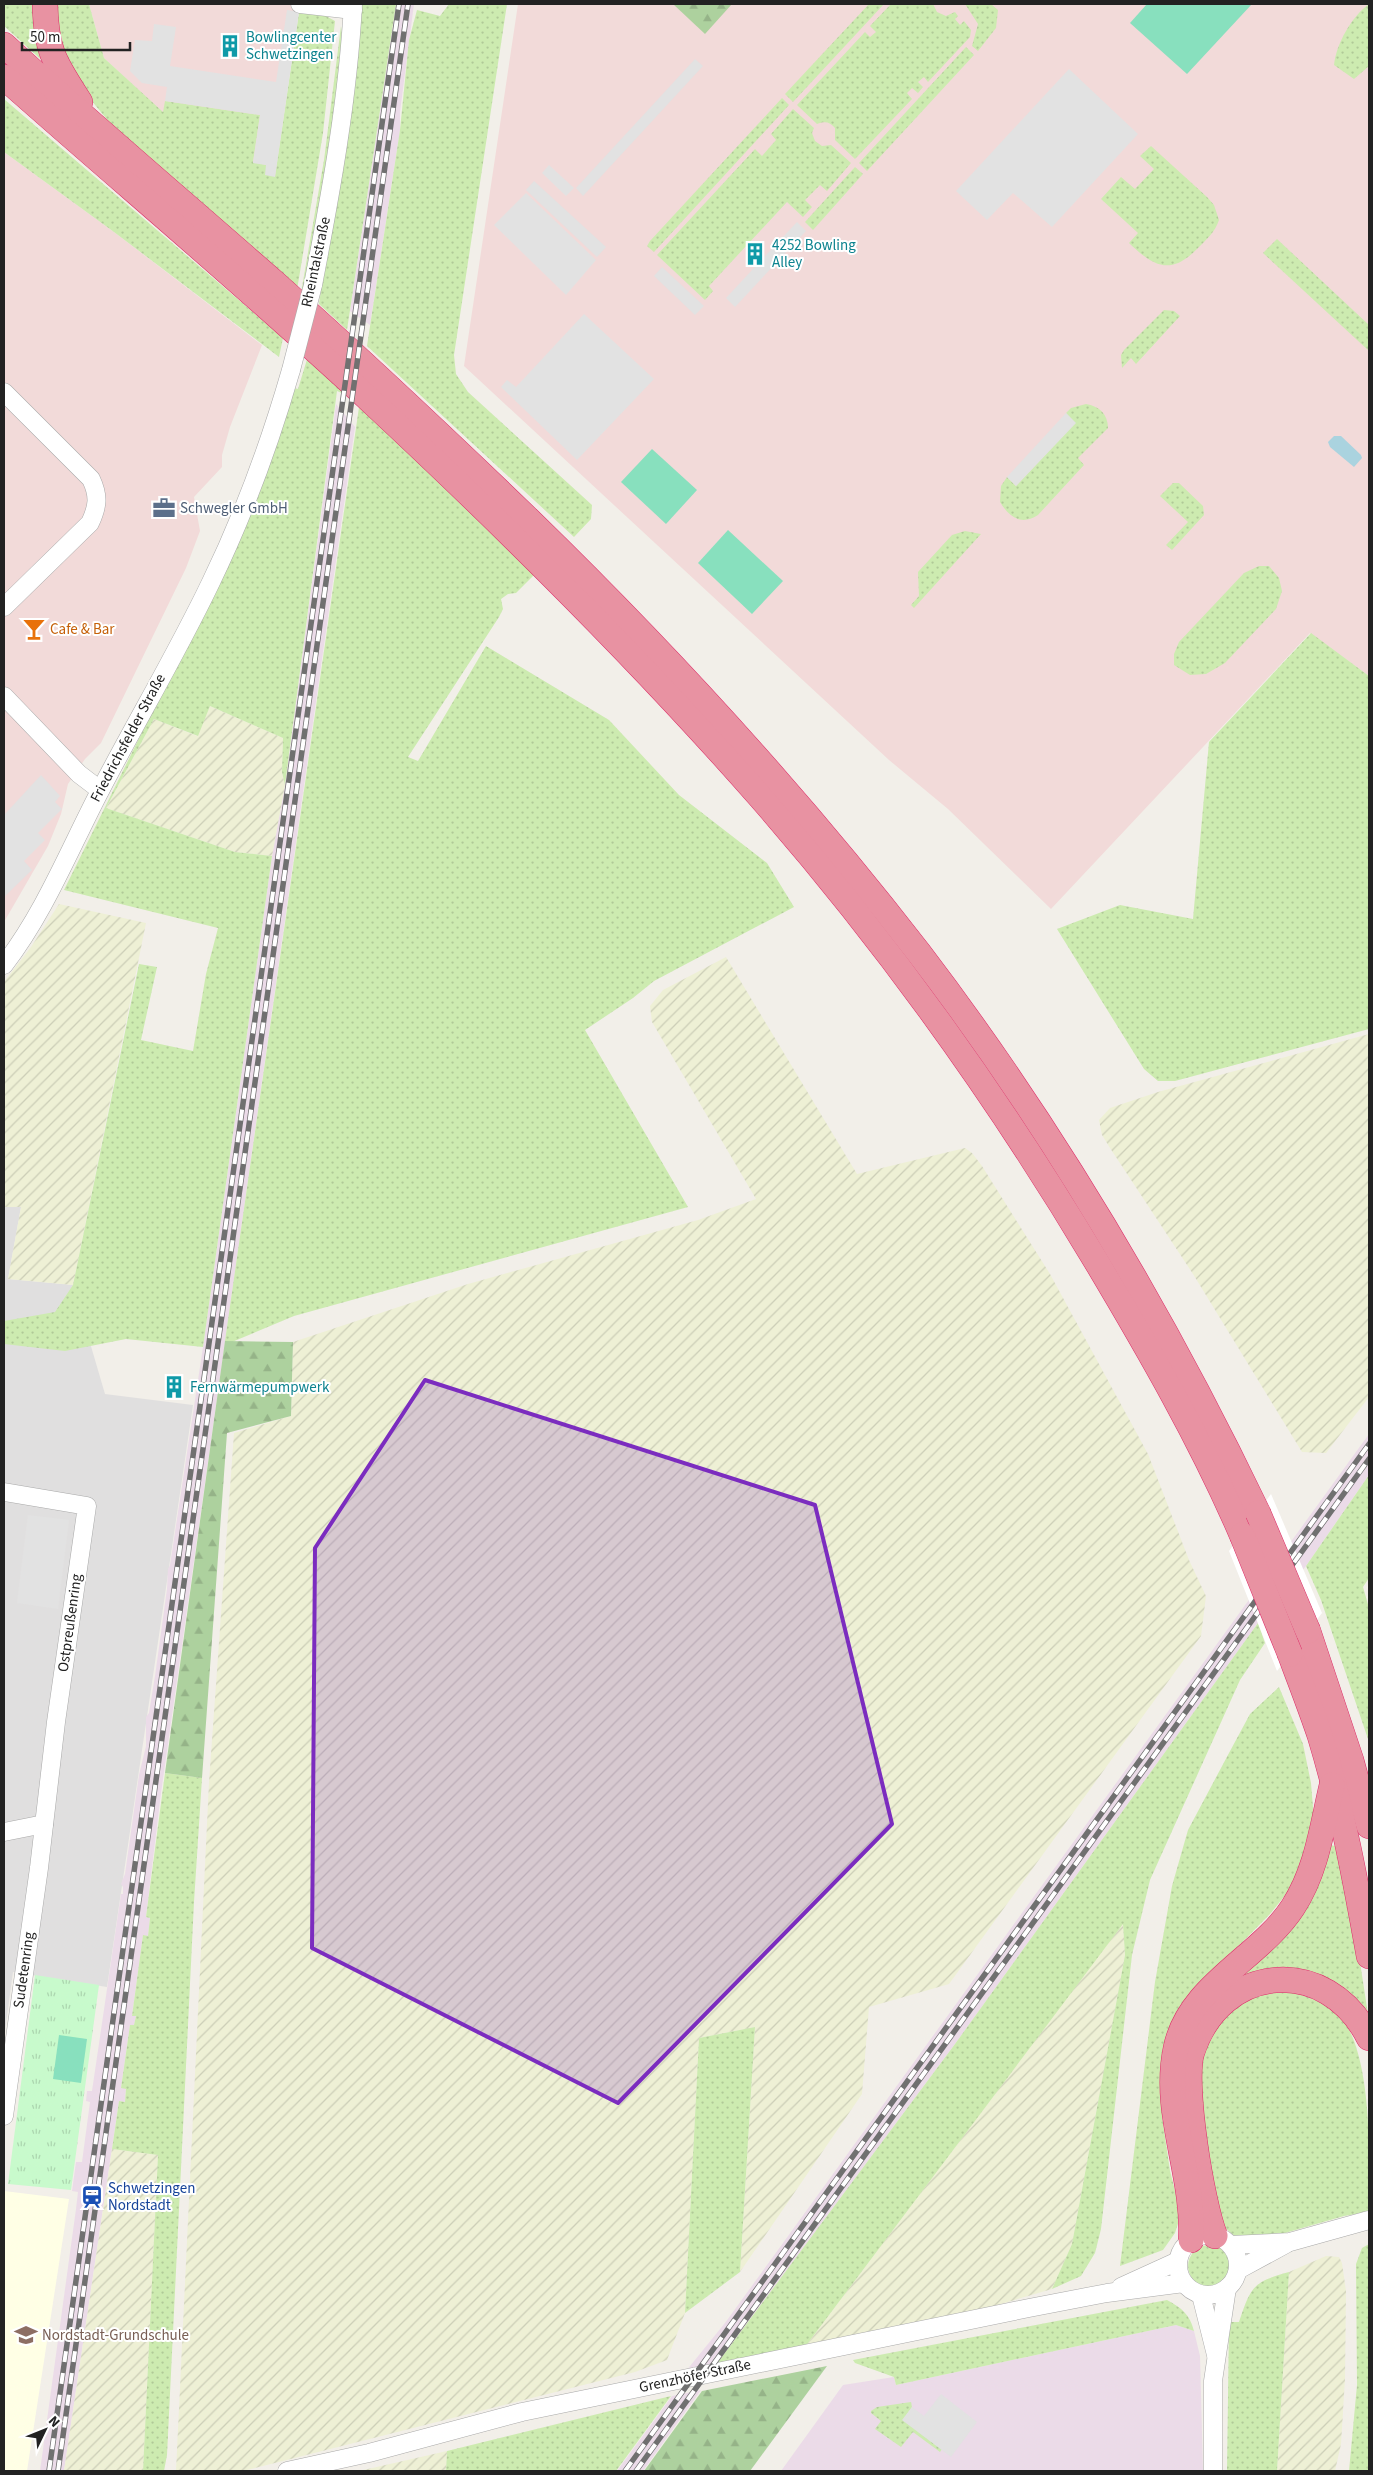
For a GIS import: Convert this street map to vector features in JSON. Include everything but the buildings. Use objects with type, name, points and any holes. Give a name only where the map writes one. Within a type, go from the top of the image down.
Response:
[{"type":"highway","points":[[45,4],[48,46],[57,66],[95,126]]},
{"type":"highway","points":[[4,45],[378,376],[528,519],[632,624],[750,751],[836,851],[925,962],[980,1038],[1074,1179],[1154,1312],[1200,1395],[1258,1513],[1308,1631],[1345,1741],[1369,1826]]},
{"type":"highway","points":[[4,77],[386,416],[514,538],[645,670],[762,799],[902,971],[961,1052],[1054,1192],[1131,1319],[1215,1476],[1242,1535],[1290,1654],[1320,1738],[1351,1857],[1369,1956]]},
{"type":"highway","points":[[1191,2240],[1187,2189],[1172,2088],[1178,2040],[1183,2025],[1199,2001],[1274,1930],[1293,1907],[1318,1853],[1332,1785]]},
{"type":"highway","points":[[1223,2240],[1207,2216],[1190,2086],[1191,2055],[1200,2031],[1211,2013],[1227,1998],[1245,1987],[1269,1980],[1298,1981],[1320,1987],[1341,1999],[1354,2013],[1369,2038]]},
{"type":"street","name":"Rheintalstraße","points":[[244,507],[277,417],[313,285],[334,175],[345,98],[353,7],[300,4]]},
{"type":"street","points":[[4,392],[90,479],[98,493],[97,510],[90,523],[4,607]]},
{"type":"street","name":"Friedrichsfelder Straße","points":[[4,964],[50,892],[100,790],[211,582],[244,507]]},
{"type":"street","points":[[4,696],[79,774],[100,790]]},
{"type":"street","name":"Ostpreußenring","points":[[4,1492],[87,1506],[56,1722],[44,1824]]},
{"type":"street","points":[[4,1832],[44,1824]]},
{"type":"street","name":"Sudetenring","points":[[4,2116],[44,1824]]},
{"type":"street","points":[[1238,2270],[1290,2242],[1369,2220]]},
{"type":"street","points":[[1217,2360],[1201,2295],[1184,2283],[1180,2276],[1178,2261],[1185,2246],[1191,2240],[1207,2235],[1223,2240],[1290,2242]]},
{"type":"street","points":[[1201,2295],[1219,2293],[1234,2282],[1238,2270],[1236,2253],[1223,2240]]},
{"type":"street","name":"Grenzhöfer Straße","points":[[1107,2293],[1178,2261]]},
{"type":"street","name":"Grenzhöfer Straße","points":[[286,2471],[369,2453],[522,2412],[1107,2293],[1184,2283]]},
{"type":"street","points":[[1213,2471],[1214,2381],[1228,2288]]},
{"type":"highlighted area","points":[[425,1380],[815,1505],[892,1824],[618,2103],[312,1948],[315,1548]]},
{"type":"shaded area","points":[[89,4],[299,4],[275,177],[166,101],[163,113],[104,58]]},
{"type":"shaded area","points":[[396,4],[414,4],[400,112],[400,130],[370,325],[350,311]]},
{"type":"shaded area","points":[[518,4],[1369,4],[1369,676],[1310,633],[1051,909],[948,809],[889,760],[464,366]]},
{"type":"shaded area","points":[[287,10],[299,12],[275,177],[265,175],[266,165],[253,163],[260,115],[165,101],[167,87],[142,83],[130,71],[135,40],[152,41],[154,24],[176,27],[170,66],[276,82]]},
{"type":"shaded area","points":[[695,59],[703,66],[583,196],[576,188]]},
{"type":"shaded area","points":[[1069,69],[1138,134],[1052,227],[1013,193],[987,220],[956,191]]},
{"type":"shaded area","points":[[4,152],[114,232],[262,345],[230,427],[222,455],[222,467],[194,497],[200,531],[186,568],[101,743],[85,759],[68,784],[61,814],[48,846],[4,922]]},
{"type":"shaded area","points":[[549,165],[574,188],[566,196],[542,173]]},
{"type":"shaded area","points":[[534,181],[606,247],[597,257],[526,190]]},
{"type":"shaded area","points":[[526,193],[596,260],[566,295],[494,225]]},
{"type":"shaded area","points":[[797,222],[806,231],[735,307],[726,298]]},
{"type":"shaded area","points":[[662,267],[704,306],[695,315],[654,276]]},
{"type":"shaded area","points":[[584,314],[654,379],[577,460],[501,387],[507,380],[516,387]]},
{"type":"shaded area","points":[[336,404],[355,427],[161,1793],[146,1917],[150,1918],[148,1936],[143,1936],[132,2015],[136,2016],[134,2025],[130,2025],[121,2088],[126,2088],[125,2102],[119,2101],[64,2471],[40,2471],[78,2192],[72,2191],[76,2162],[82,2162],[90,2102],[86,2101],[87,2091],[92,2091],[121,1894],[123,1894],[121,1884],[125,1874],[139,1775],[146,1746],[146,1717],[149,1713],[155,1676],[168,1569],[203,1347],[272,856],[285,785]]},
{"type":"shaded area","points":[[1066,413],[1076,423],[1016,486],[1007,477]]},
{"type":"shaded area","points":[[210,706],[283,738],[282,772],[285,785],[272,856],[235,852],[106,808],[154,719],[197,736]]},
{"type":"shaded area","points":[[41,775],[60,796],[55,802],[62,809],[38,833],[45,840],[24,861],[32,870],[4,897],[4,815]]},
{"type":"shaded area","points":[[59,904],[146,923],[73,1285],[8,1279],[21,1207],[4,1207],[4,982],[31,947]]},
{"type":"shaded area","points":[[726,957],[857,1174],[965,1148],[972,1153],[982,1166],[1050,1274],[1148,1454],[1189,1560],[1206,1596],[1201,1636],[949,1984],[869,2007],[862,2094],[740,2272],[755,2027],[699,2038],[685,2313],[667,2360],[635,2372],[243,2471],[176,2471],[209,1782],[234,1433],[291,1416],[293,1342],[468,1284],[698,1220],[756,1199],[652,1022],[650,1006],[663,990]]},
{"type":"shaded area","points":[[1369,1034],[1369,1397],[1326,1453],[1302,1452],[1193,1274],[1102,1135],[1099,1120],[1110,1108],[1158,1092]]},
{"type":"shaded area","points":[[4,1207],[21,1207],[8,1279],[73,1285],[105,1394],[193,1405],[107,1987],[13,1972],[4,2038]]},
{"type":"shaded area","points":[[1369,1434],[1369,1475],[1306,1566],[1258,1623],[955,2044],[716,2365],[686,2371],[725,2323]]},
{"type":"shaded area","points":[[28,1515],[69,1520],[58,1609],[17,1603]]},
{"type":"shaded area","points":[[1123,1923],[1125,1955],[1072,2244],[1052,2289],[970,2313],[805,2347]]},
{"type":"shaded area","points":[[112,2149],[158,2155],[143,2471],[64,2471]]},
{"type":"shaded area","name":"Nordstadt-Grundschule","points":[[4,2191],[69,2199],[27,2471],[4,2471]]},
{"type":"shaded area","points":[[1326,2256],[1339,2257],[1342,2263],[1346,2291],[1345,2379],[1341,2444],[1335,2471],[1277,2471],[1289,2272]]},
{"type":"shaded area","points":[[1176,2325],[1194,2331],[1200,2356],[1203,2471],[781,2471],[843,2385],[894,2377],[896,2385]]},
{"type":"shaded area","points":[[701,2390],[643,2471],[617,2471],[672,2396]]},
{"type":"shaded area","points":[[941,2394],[977,2422],[951,2457],[902,2420],[912,2407],[924,2416]]},
{"type":"shaded area","points":[[447,2451],[446,2471],[359,2471]]},
{"type":"green space","points":[[4,4],[39,4],[46,64],[4,26]]},
{"type":"green space","points":[[50,4],[89,4],[104,58],[163,112],[165,101],[260,115],[253,162],[266,165],[275,176],[299,12],[326,16],[335,21],[323,133],[297,290],[110,123],[66,70]]},
{"type":"green space","points":[[361,4],[396,4],[347,330],[319,304]]},
{"type":"green space","points":[[449,4],[507,4],[454,355],[456,374],[468,392],[592,505],[591,519],[574,537],[367,346],[400,130],[409,40],[417,10],[440,16]]},
{"type":"green space","points":[[673,4],[732,4],[705,34]]},
{"type":"green space","points":[[869,4],[884,4],[793,102],[785,94]]},
{"type":"green space","points":[[891,4],[933,4],[937,12],[946,16],[955,12],[958,16],[955,19],[960,25],[964,21],[971,30],[970,37],[928,82],[924,77],[918,82],[923,87],[918,93],[912,88],[907,93],[912,99],[855,159],[835,140],[835,128],[833,126],[829,123],[817,124],[797,105],[865,32],[870,37],[876,32],[870,26]]},
{"type":"green space","points":[[965,4],[991,4],[998,10],[996,28],[978,51],[972,46],[978,24]]},
{"type":"green space","points":[[1147,4],[1252,4],[1187,74],[1130,23]]},
{"type":"green space","points":[[1369,4],[1369,66],[1354,79],[1334,65],[1335,57],[1341,40],[1351,23]]},
{"type":"green space","points":[[341,26],[339,76],[328,164],[313,250],[301,293],[324,160]]},
{"type":"green space","points":[[966,47],[974,55],[867,171],[859,163]]},
{"type":"green space","points":[[782,98],[789,105],[654,252],[647,246],[650,241]]},
{"type":"green space","points":[[4,99],[283,338],[279,357],[114,232],[4,152]]},
{"type":"green space","points":[[793,109],[814,128],[812,133],[815,141],[822,146],[831,145],[851,163],[827,191],[820,185],[805,200],[812,207],[803,217],[787,202],[709,286],[713,291],[705,300],[657,255],[755,149],[762,156],[776,140],[771,134]]},
{"type":"green space","points":[[1151,146],[1207,197],[1214,205],[1219,220],[1213,232],[1198,248],[1188,257],[1171,265],[1155,263],[1129,243],[1138,233],[1101,199],[1121,177],[1135,189],[1154,169],[1140,156]]},
{"type":"green space","points":[[855,167],[863,174],[813,230],[805,222]]},
{"type":"green space","points":[[1277,239],[1369,325],[1369,351],[1263,253]]},
{"type":"green space","points":[[1164,310],[1174,311],[1180,316],[1136,364],[1131,358],[1122,368],[1121,355],[1124,350]]},
{"type":"green space","points":[[308,356],[537,572],[516,593],[508,594],[501,599],[503,609],[499,617],[408,757],[418,761],[486,646],[609,720],[679,795],[767,863],[794,907],[654,981],[633,998],[585,1030],[688,1207],[294,1316],[232,1342],[225,1341],[359,407],[346,395],[337,391],[285,785],[282,772],[283,738],[210,706],[198,736],[154,719],[106,808],[235,852],[272,856],[203,1347],[126,1339],[65,1351],[4,1344],[4,1321],[55,1312],[73,1285],[139,964],[157,967],[141,1040],[193,1051],[206,974],[218,928],[64,890],[155,706],[294,388],[298,389]]},
{"type":"green space","points":[[1086,404],[1102,412],[1108,423],[1108,428],[1078,458],[1084,465],[1038,515],[1026,520],[1011,516],[1000,502],[1001,486],[1007,477],[1016,486],[1075,423],[1066,413],[1071,408]]},
{"type":"green space","points":[[652,449],[697,490],[666,524],[621,482]]},
{"type":"green space","points":[[1173,483],[1179,483],[1203,506],[1204,515],[1172,550],[1166,545],[1188,522],[1160,496]]},
{"type":"green space","points":[[728,530],[783,581],[752,614],[698,563]]},
{"type":"green space","points":[[965,531],[981,534],[914,608],[911,605],[919,596],[918,572],[952,535]]},
{"type":"green space","points":[[1259,566],[1269,566],[1279,578],[1282,591],[1276,609],[1225,663],[1206,674],[1190,675],[1174,665],[1174,654],[1179,642],[1244,573]]},
{"type":"green space","points":[[1311,633],[1369,676],[1369,1029],[1175,1081],[1158,1081],[1144,1069],[1057,929],[1120,905],[1193,919],[1209,742]]},
{"type":"green space","points":[[225,1341],[293,1342],[291,1416],[227,1433],[202,1778],[165,1773]]},
{"type":"green space","points":[[1369,1475],[1369,1578],[1363,1587],[1369,1608],[1369,1742],[1321,1600],[1306,1566]]},
{"type":"green space","points":[[1258,1623],[1265,1643],[1240,1680],[1150,1880],[1132,1955],[1101,2229],[1095,2253],[1081,2276],[1052,2289],[1072,2244],[1125,1955],[1123,1924],[805,2347],[716,2365],[955,2044]]},
{"type":"green space","points":[[1279,1687],[1303,1744],[1311,1783],[1314,1820],[1306,1854],[1291,1888],[1270,1914],[1201,1984],[1164,2080],[1162,2116],[1170,2171],[1181,2214],[1175,2233],[1163,2250],[1120,2266],[1155,1982],[1172,1886],[1188,1830],[1229,1753],[1250,1714]]},
{"type":"green space","points":[[165,1773],[202,1778],[194,1902],[167,2455],[164,2471],[143,2471],[158,2155],[112,2149],[119,2101],[125,2102],[126,2089],[121,2088],[130,2025],[134,2025],[136,2016],[132,2016],[143,1935],[148,1936],[150,1918],[146,1917]]},
{"type":"green space","points":[[1329,1845],[1336,1846],[1351,1903],[1369,2021],[1349,1999],[1333,1988],[1315,1979],[1283,1974],[1264,1976],[1246,1982],[1224,1997],[1198,2024],[1191,2038],[1186,2057],[1184,2080],[1191,2158],[1203,2227],[1198,2228],[1187,2159],[1182,2110],[1182,2063],[1186,2043],[1192,2028],[1202,2012],[1215,1997],[1294,1920],[1312,1889]]},
{"type":"green space","points":[[35,1975],[99,1985],[71,2190],[8,2184]]},
{"type":"green space","points":[[1290,1991],[1318,2001],[1338,2013],[1353,2038],[1360,2060],[1367,2111],[1369,2212],[1344,2216],[1278,2235],[1236,2237],[1219,2223],[1213,2213],[1202,2123],[1201,2076],[1204,2055],[1212,2033],[1248,1996]]},
{"type":"green space","points":[[755,2027],[740,2272],[685,2313],[699,2038]]},
{"type":"green space","points":[[59,2035],[87,2039],[81,2083],[53,2079]]},
{"type":"green space","points":[[1369,2244],[1369,2470],[1349,2471],[1357,2385],[1356,2264],[1362,2248]]},
{"type":"green space","points":[[1205,2245],[1213,2245],[1224,2251],[1230,2266],[1224,2281],[1213,2287],[1205,2287],[1194,2281],[1188,2270],[1188,2262],[1194,2251]]},
{"type":"green space","points":[[1289,2272],[1277,2471],[1227,2471],[1229,2322],[1239,2322],[1250,2293],[1260,2283]]},
{"type":"green space","points":[[1167,2300],[1185,2312],[1194,2331],[1176,2325],[896,2385],[894,2377],[855,2363],[853,2360]]},
{"type":"green space","points":[[827,2366],[750,2471],[644,2471],[702,2391]]},
{"type":"green space","points":[[671,2396],[616,2471],[446,2471],[447,2451]]},
{"type":"green space","points":[[911,2402],[912,2407],[903,2420],[942,2449],[940,2452],[913,2432],[901,2447],[875,2429],[881,2421],[871,2411],[877,2407]]},
{"type":"water","points":[[1334,436],[1341,436],[1361,455],[1362,458],[1354,467],[1330,447],[1328,442]]},
{"type":"pier","points":[[1271,1494],[1322,1613],[1277,1671],[1229,1551]]},
{"type":"railway","points":[[49,2471],[399,4]]},
{"type":"railway","points":[[58,2471],[408,4]]},
{"type":"railway","points":[[625,2471],[1369,1444]]},
{"type":"railway","points":[[636,2471],[1369,1459]]},
{"type":"place","name":"Bowlingcenter Schwetzingen","points":[[230,46]]},
{"type":"place","name":"4252 Bowling Alley","points":[[755,254]]},
{"type":"place","name":"Schwegler GmbH","points":[[164,508]]},
{"type":"place","name":"Cafe & Bar","points":[[34,629]]},
{"type":"place","name":"Fernwärmepumpwerk","points":[[174,1387]]},
{"type":"place","name":"Schwetzingen Nordstadt","points":[[92,2197]]},
{"type":"place","name":"Nordstadt-Grundschule","points":[[26,2335]]}]
